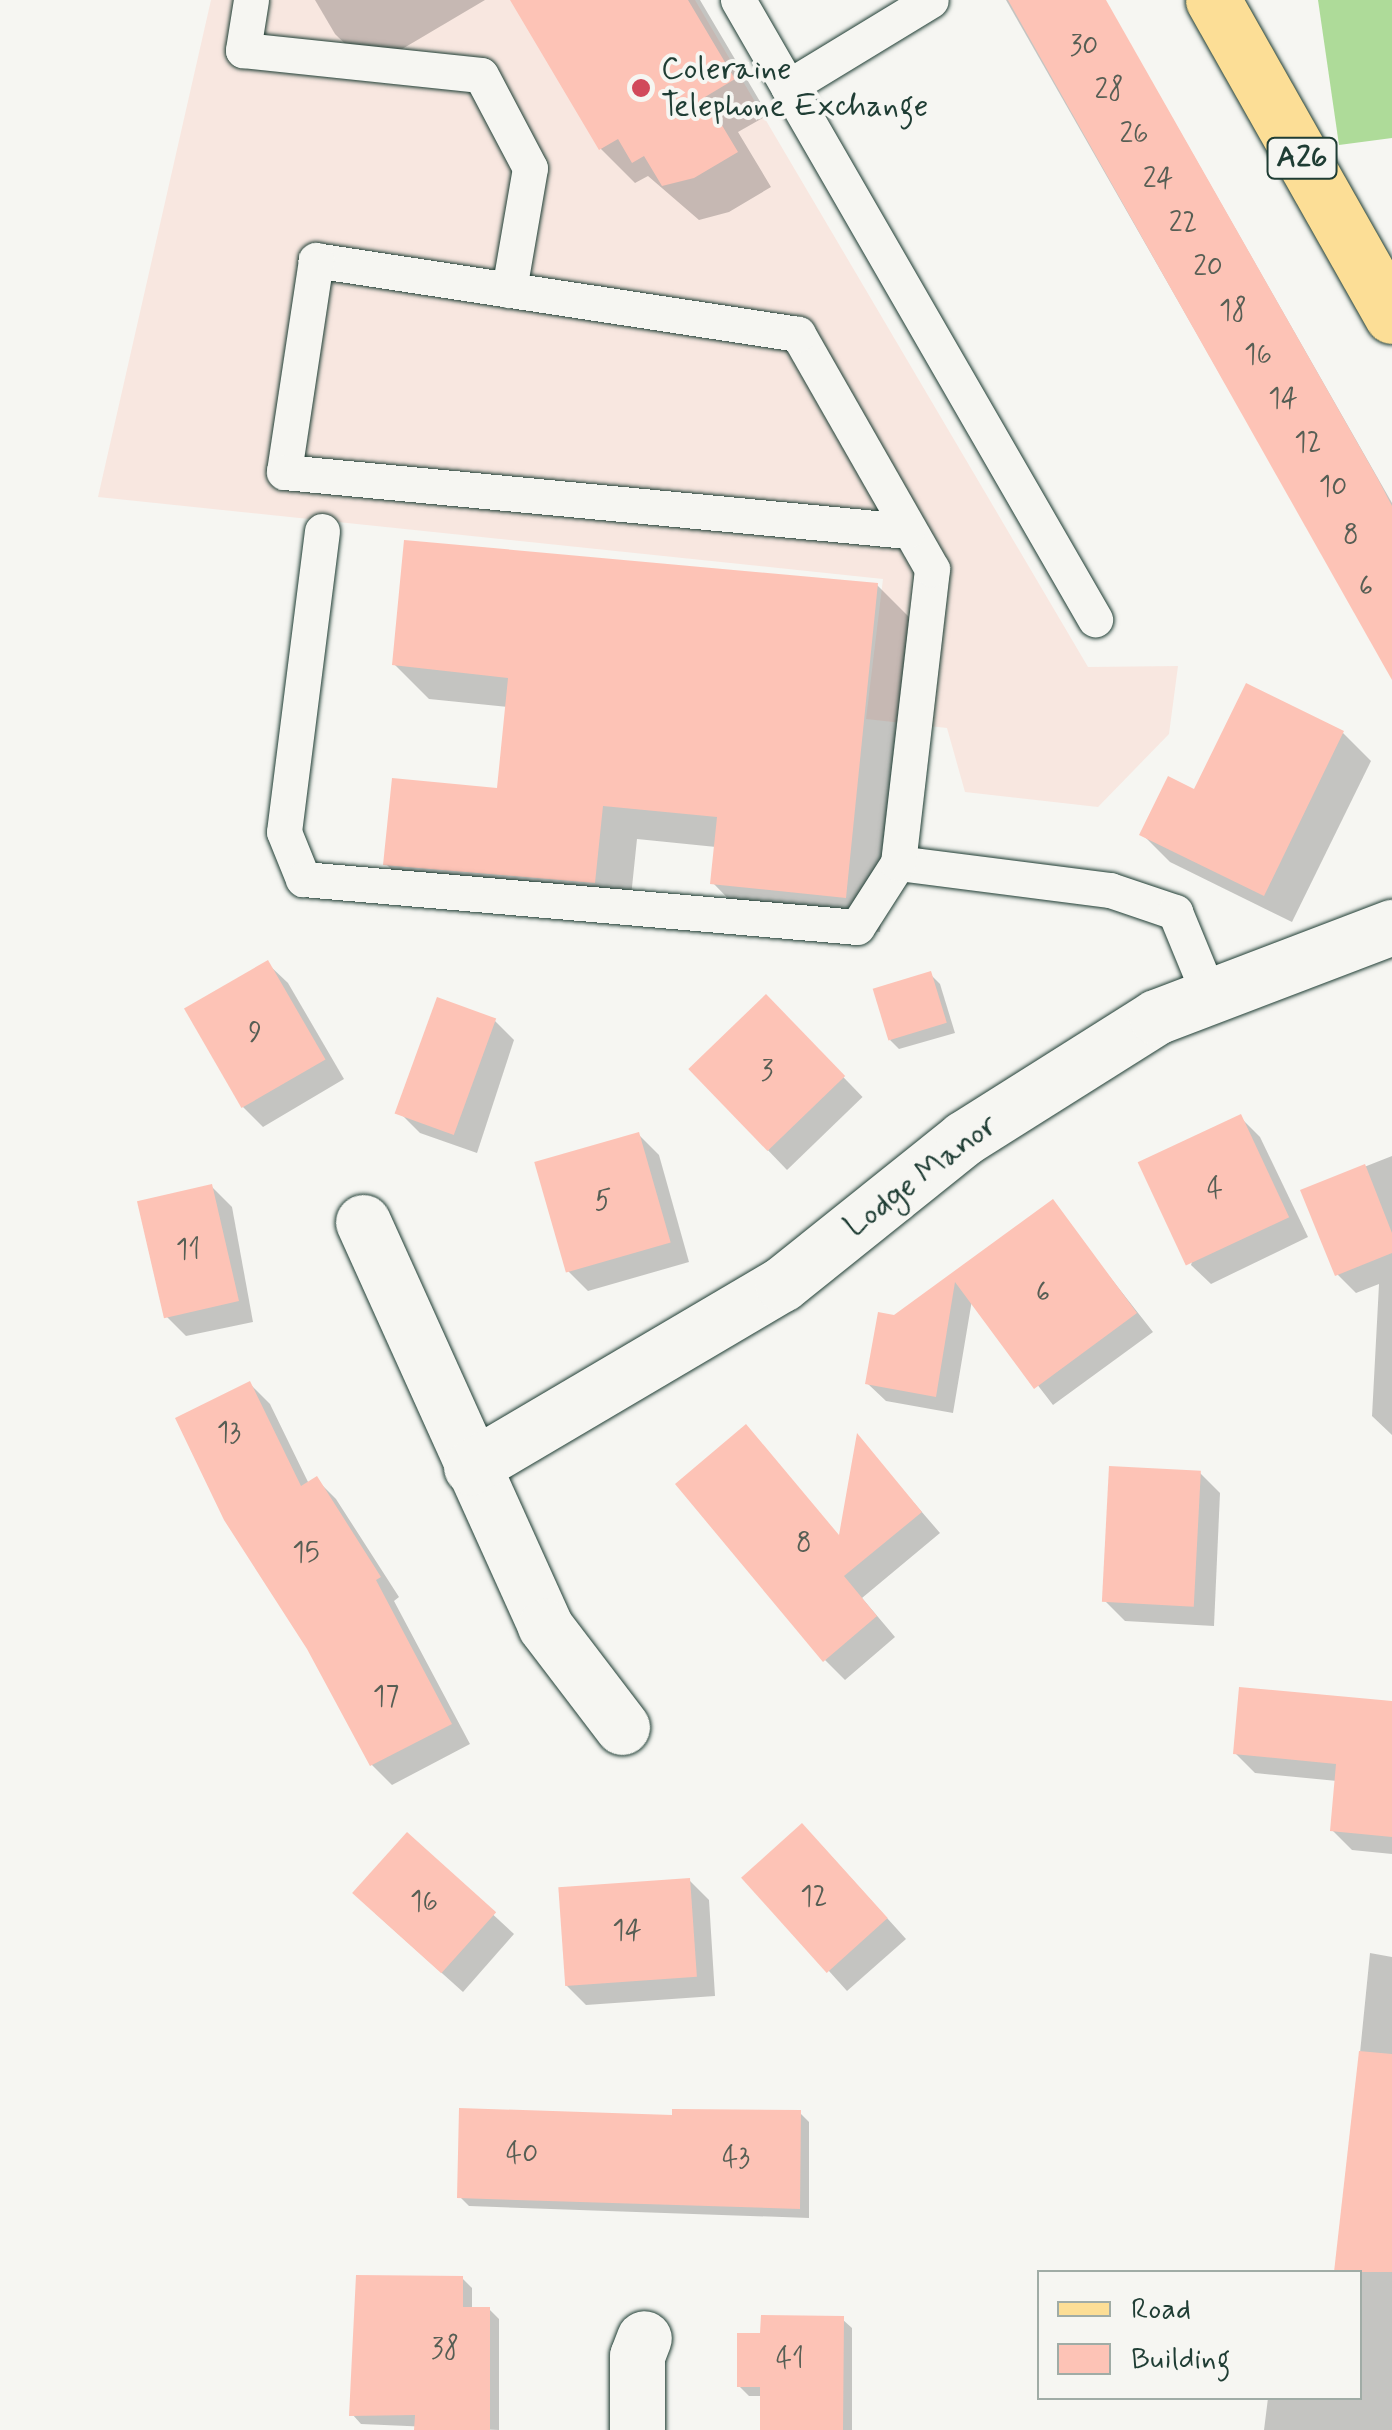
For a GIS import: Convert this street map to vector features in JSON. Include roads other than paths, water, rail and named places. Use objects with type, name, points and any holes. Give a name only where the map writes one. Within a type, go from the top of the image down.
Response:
[{"type":"main road","name":"A26","points":[[1213,0],[1392,316]]},
{"type":"street","name":"Lodge Manor","points":[[471,1467],[782,1284],[980,1128],[1156,1017],[1392,927]]},
{"type":"street","points":[[363,1222],[545,1626],[622,1727]]},
{"type":"street","points":[[636,2430],[638,2356],[644,2338]]},
{"type":"lane","points":[[251,0],[244,50],[481,75],[530,168],[509,290]]},
{"type":"lane","points":[[738,0],[1095,619]]},
{"type":"lane","points":[[788,87],[931,0]]},
{"type":"lane","points":[[322,532],[284,832],[303,879],[857,928],[898,863],[932,568],[907,531],[798,334],[316,260],[284,472],[907,531]]},
{"type":"lane","points":[[898,863],[1110,890],[1175,912],[1210,997]]},
{"type":"place","name":"Coleraine Telephone Exchange","points":[[641,88]]}]
